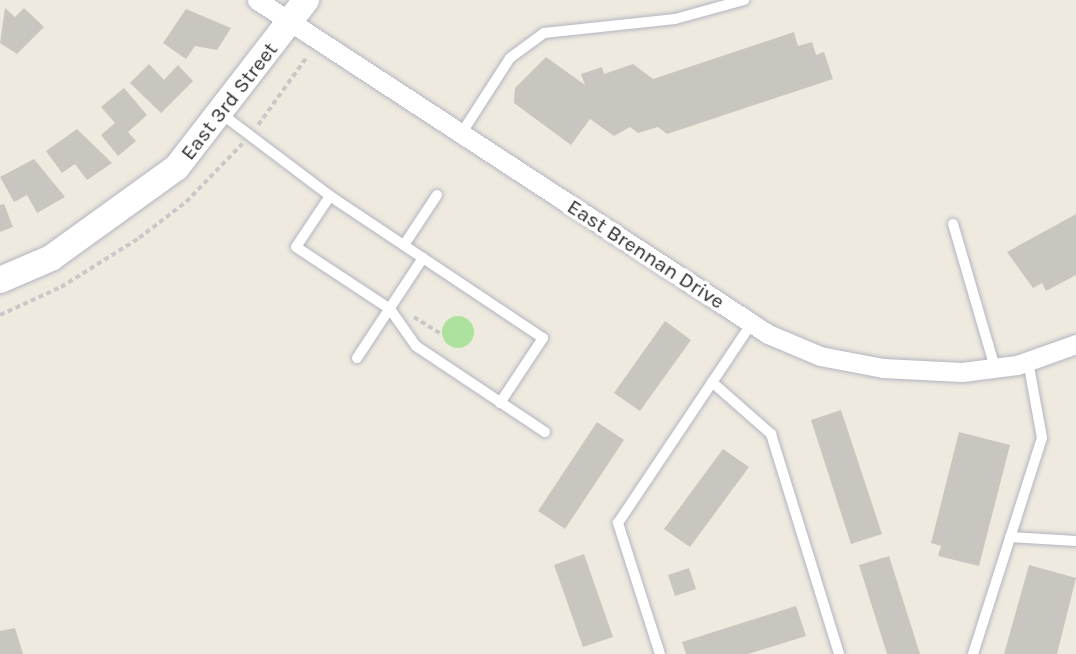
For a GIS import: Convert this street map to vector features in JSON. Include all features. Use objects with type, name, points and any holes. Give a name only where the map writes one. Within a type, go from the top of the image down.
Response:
[{"type":"street","name":"East Brennan Drive","points":[[257,0],[752,323],[820,356],[883,368],[995,368],[1028,361],[1076,344]]},
{"type":"street","name":"East 3rd Street","points":[[0,280],[51,258],[119,213],[177,167],[223,115],[306,0]]},
{"type":"lane","points":[[461,134],[510,58],[544,33],[675,19],[744,0]]},
{"type":"lane","points":[[223,115],[330,195],[543,338],[500,403]]},
{"type":"lane","points":[[330,195],[296,247],[390,309],[416,346],[544,432]]},
{"type":"lane","points":[[404,245],[437,195]]},
{"type":"lane","points":[[953,224],[995,368]]},
{"type":"lane","points":[[357,358],[423,258]]},
{"type":"lane","points":[[660,654],[618,523],[752,323]]},
{"type":"lane","points":[[972,654],[1044,424],[1028,361]]},
{"type":"lane","points":[[712,382],[771,434],[839,654]]},
{"type":"lane","points":[[1010,537],[1076,541]]},
{"type":"path","points":[[403,327],[416,315],[440,333]]},
{"type":"green space","points":[[458,316],[469,321],[474,332],[469,343],[458,348],[447,343],[442,332],[447,321]]},
{"type":"building","points":[[5,8],[15,17],[24,8],[44,27],[17,54],[0,43]]},
{"type":"building","points":[[186,9],[231,28],[217,50],[195,46],[186,59],[163,43]]},
{"type":"building","points":[[794,32],[798,46],[812,42],[816,55],[824,52],[833,79],[667,134],[658,127],[638,133],[630,127],[614,136],[590,119],[571,145],[514,103],[515,88],[546,57],[585,85],[581,74],[602,67],[604,74],[633,64],[653,79]]},
{"type":"building","points":[[149,64],[164,80],[178,65],[193,81],[161,113],[130,83]]},
{"type":"building","points":[[124,88],[147,115],[128,132],[136,141],[118,156],[101,135],[115,123],[101,107]]},
{"type":"building","points":[[77,129],[112,163],[87,180],[75,164],[62,173],[46,151]]},
{"type":"building","points":[[34,159],[65,197],[37,213],[27,195],[14,202],[0,177]]},
{"type":"building","points":[[4,204],[13,227],[0,232],[0,205]]},
{"type":"building","points":[[1076,214],[1076,275],[1046,291],[1042,283],[1033,288],[1007,252]]},
{"type":"building","points":[[665,321],[691,340],[640,411],[614,393]]},
{"type":"building","points":[[841,410],[882,534],[851,544],[811,420]]},
{"type":"building","points":[[597,422],[624,440],[565,529],[538,511]]},
{"type":"building","points":[[959,432],[1010,445],[979,566],[938,556],[941,546],[931,543]]},
{"type":"building","points":[[723,449],[749,467],[690,547],[664,529]]},
{"type":"building","points":[[584,554],[613,637],[583,647],[554,565]]},
{"type":"building","points":[[889,556],[920,654],[887,654],[859,565]]},
{"type":"building","points":[[1029,565],[1076,578],[1057,654],[1004,654]]},
{"type":"building","points":[[689,568],[696,589],[675,596],[668,575]]},
{"type":"building","points":[[796,606],[806,636],[748,654],[686,654],[682,642]]},
{"type":"building","points":[[15,628],[23,654],[0,654],[0,631]]}]
